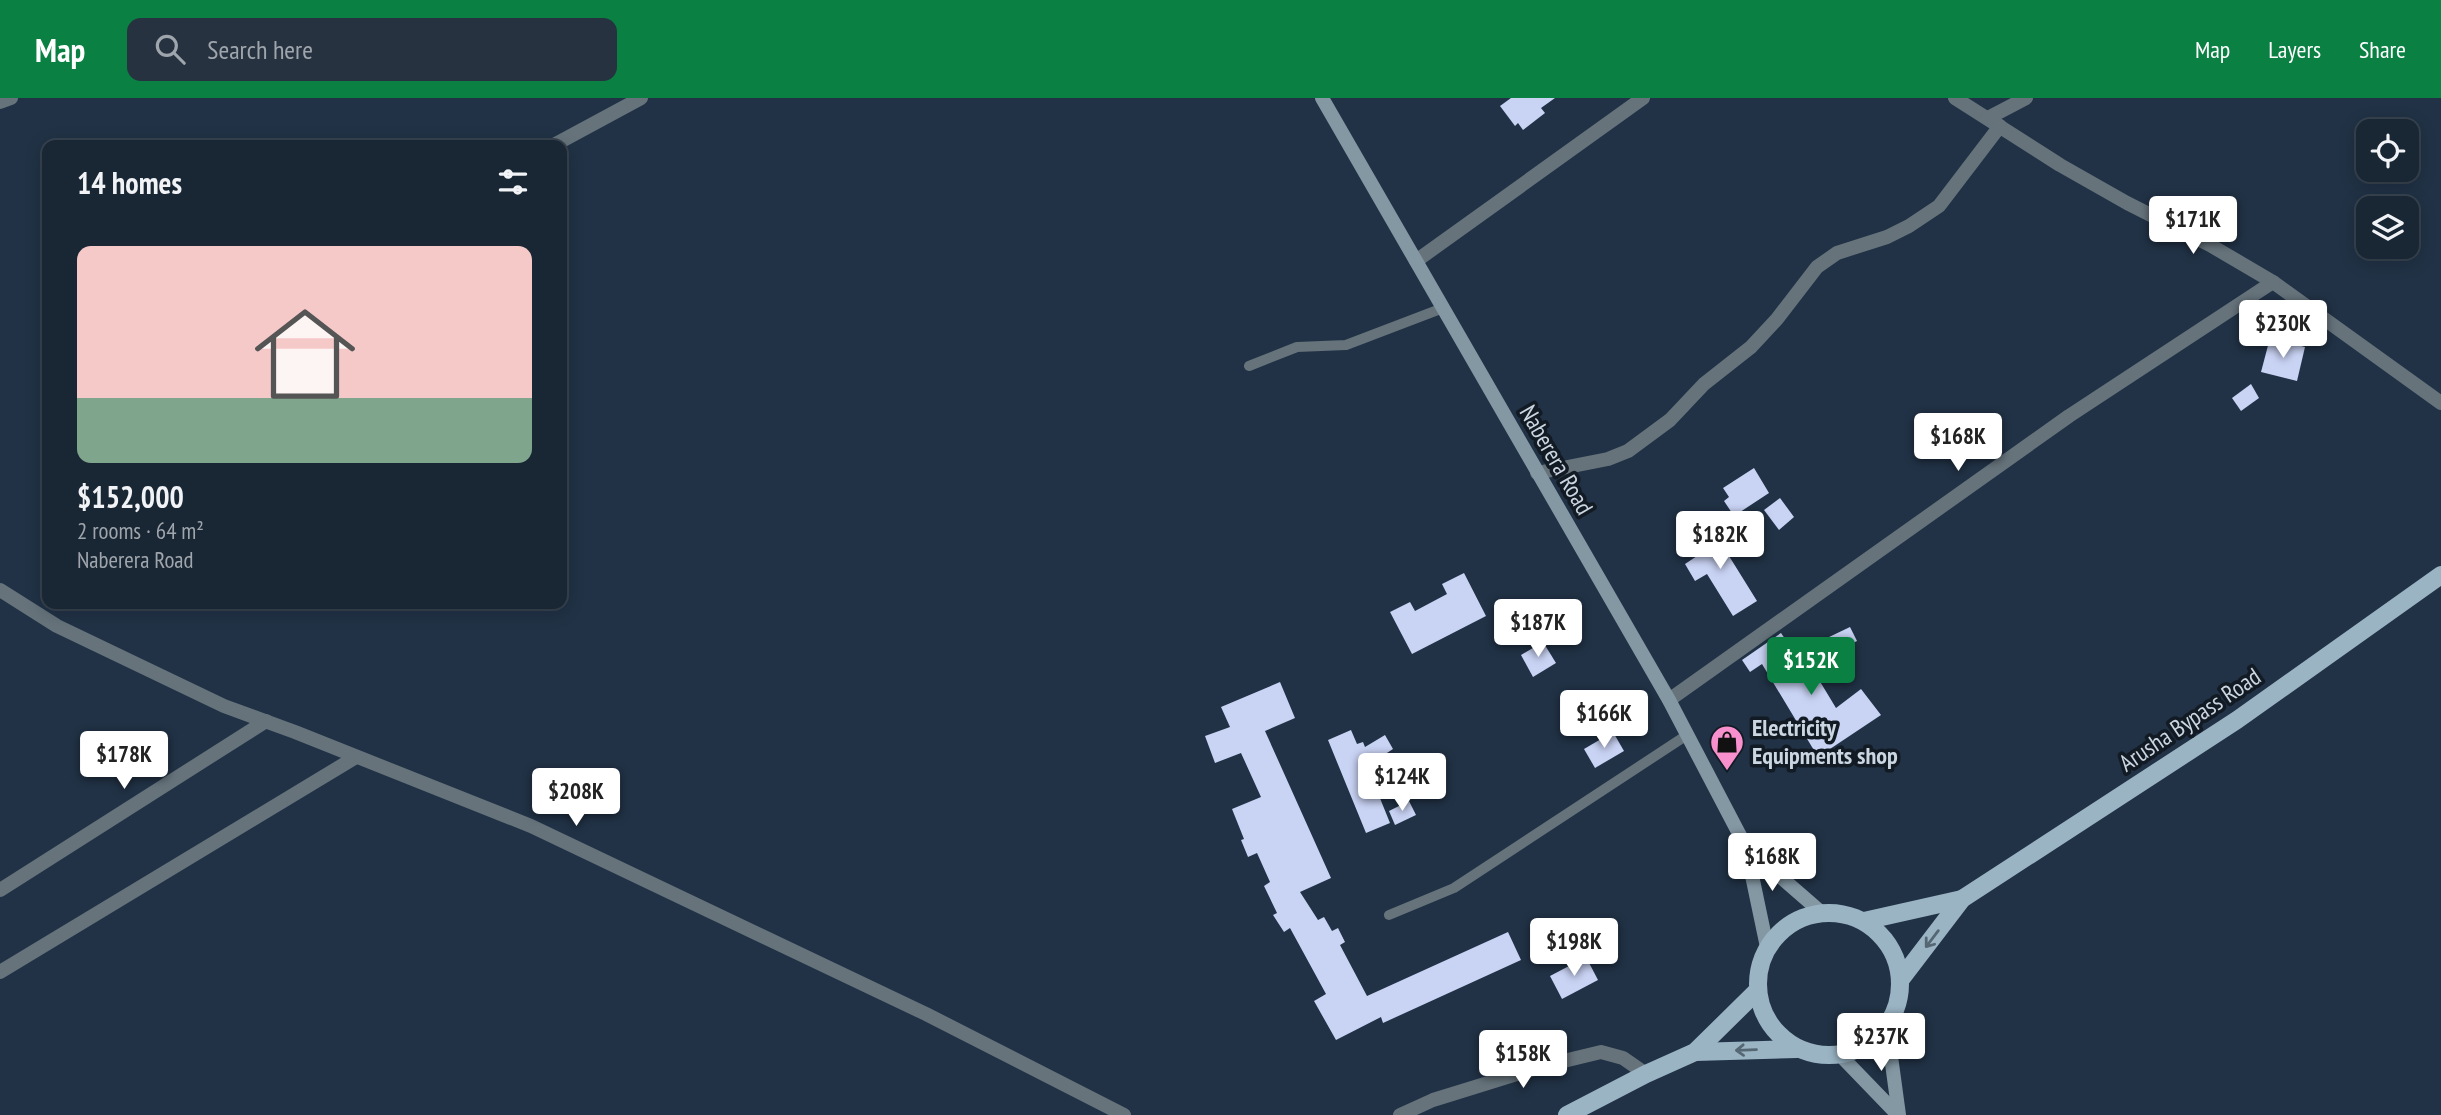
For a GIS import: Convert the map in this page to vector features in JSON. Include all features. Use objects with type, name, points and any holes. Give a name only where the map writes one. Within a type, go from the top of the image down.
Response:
[{"type":"main road","name":"Arusha Bypass Road","points":[[1887,1027],[1898,1004],[1901,979],[1962,899],[2237,720],[2441,575]]},
{"type":"main road","name":"Arusha Bypass Road","points":[[1767,947],[1782,930],[1800,919],[1822,913],[1844,914],[1864,921],[1962,899]]},
{"type":"main road","points":[[1864,921],[1883,936],[1895,956],[1901,979]]},
{"type":"main road","points":[[1767,947],[1759,968],[1757,991],[1763,1014],[1777,1035],[1797,1049]]},
{"type":"main road","points":[[1567,1115],[1695,1052],[1757,991]]},
{"type":"main road","points":[[1695,1052],[1797,1049],[1818,1055],[1840,1055],[1858,1050],[1874,1040],[1887,1027]]},
{"type":"street","points":[[0,102],[10,98]]},
{"type":"street","points":[[563,140],[641,98]]},
{"type":"street","name":"Naberera Road","points":[[1322,98],[1687,735],[1745,847],[1767,947]]},
{"type":"street","points":[[1416,261],[1643,98]]},
{"type":"street","points":[[1955,98],[2127,203],[2210,245],[2273,282],[2441,403]]},
{"type":"street","points":[[1537,473],[1608,459],[1628,451],[1670,420],[1704,384],[1751,347],[1777,319],[1817,267],[1837,253],[1886,237],[1909,226],[1939,206],[1994,122],[2026,98]]},
{"type":"street","points":[[1668,700],[2069,416],[2273,282]]},
{"type":"street","points":[[0,590],[57,626],[224,706],[531,826],[926,1014],[1124,1115]]},
{"type":"street","points":[[0,890],[266,721]]},
{"type":"street","points":[[0,972],[356,757]]},
{"type":"street","name":"Naberera Road","points":[[1745,847],[1822,913]]},
{"type":"street","points":[[1887,1027],[1898,1115]]},
{"type":"street","points":[[1401,1115],[1433,1100],[1543,1066],[1601,1052],[1623,1058],[1646,1074]]},
{"type":"street","points":[[1840,1055],[1898,1115]]},
{"type":"lane","points":[[1249,366],[1297,347],[1346,345],[1443,308]]},
{"type":"lane","points":[[1389,915],[1454,888],[1687,735]]},
{"type":"building","points":[[1511,98],[1555,98],[1541,108],[1545,113],[1523,130],[1518,123],[1515,126],[1500,106]]},
{"type":"building","points":[[2270,338],[2305,347],[2297,381],[2261,372]]},
{"type":"building","points":[[2251,384],[2259,398],[2241,411],[2232,398]]},
{"type":"building","points":[[1754,468],[1769,493],[1734,516],[1724,501],[1729,497],[1723,488]]},
{"type":"building","points":[[1780,498],[1794,517],[1779,530],[1764,510]]},
{"type":"building","points":[[1711,527],[1757,601],[1733,616],[1707,574],[1695,581],[1685,564],[1697,556],[1688,542]]},
{"type":"building","points":[[1464,573],[1486,616],[1412,654],[1390,612],[1410,602],[1415,611],[1447,594],[1442,584]]},
{"type":"building","points":[[1850,627],[1857,641],[1834,652],[1827,638]]},
{"type":"building","points":[[1781,633],[1805,668],[1810,665],[1836,708],[1861,689],[1881,715],[1818,757],[1762,664],[1750,672],[1742,660]]},
{"type":"building","points":[[1543,642],[1556,663],[1533,677],[1521,655]]},
{"type":"building","points":[[1280,682],[1295,718],[1265,731],[1331,878],[1300,892],[1318,920],[1324,917],[1332,931],[1338,928],[1345,942],[1340,945],[1367,996],[1508,932],[1521,960],[1383,1023],[1381,1017],[1336,1040],[1314,1001],[1326,994],[1290,928],[1284,932],[1273,915],[1277,913],[1264,886],[1270,882],[1257,853],[1248,857],[1241,840],[1244,839],[1232,809],[1261,797],[1241,753],[1215,763],[1205,736],[1230,727],[1221,707]]},
{"type":"building","points":[[1351,730],[1357,744],[1363,742],[1365,747],[1385,735],[1393,749],[1367,766],[1390,823],[1366,833],[1328,740]]},
{"type":"building","points":[[1613,732],[1624,751],[1595,768],[1584,749]]},
{"type":"building","points":[[1409,801],[1416,815],[1395,825],[1389,811]]},
{"type":"building","points":[[1586,957],[1598,980],[1562,999],[1550,976]]},
{"type":"place","name":"Electricity Equipments shop","points":[[1727,772]]}]
